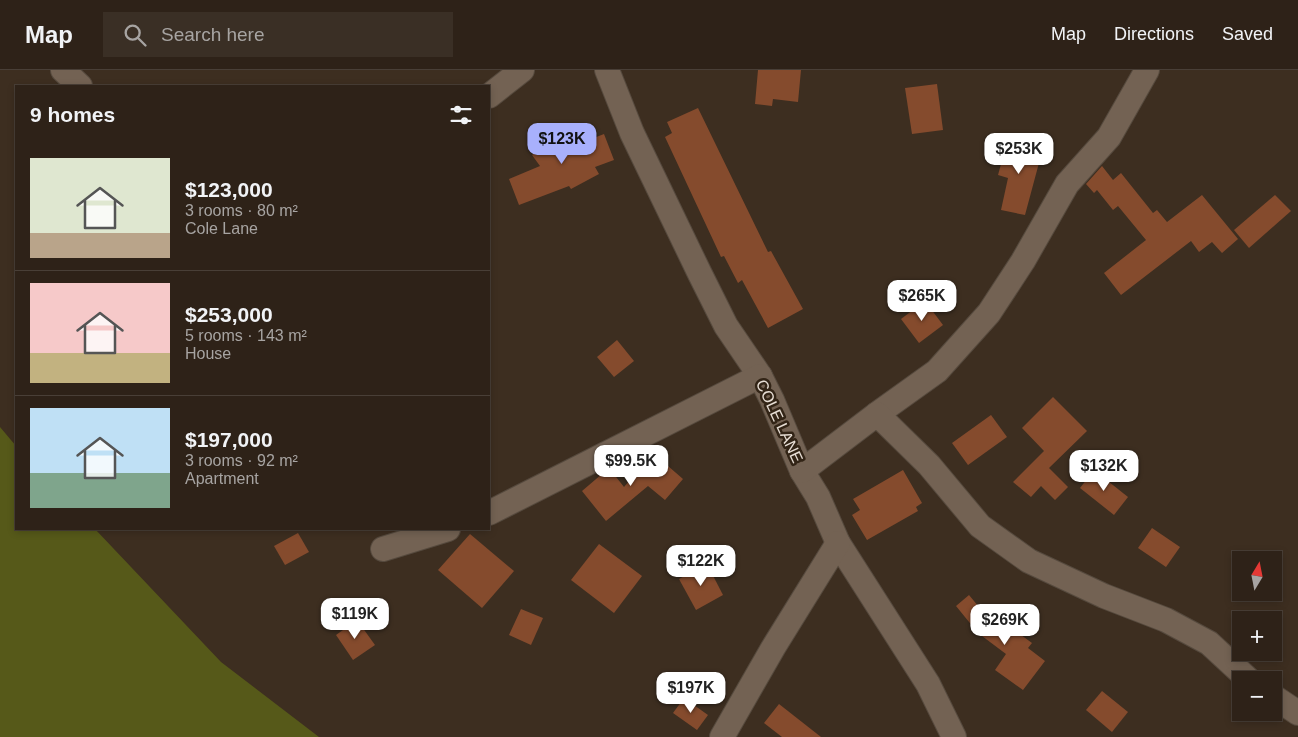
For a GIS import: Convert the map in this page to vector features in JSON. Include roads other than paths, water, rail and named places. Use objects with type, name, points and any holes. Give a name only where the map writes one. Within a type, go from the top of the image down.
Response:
[{"type":"street","points":[[62,70],[79,85]]},
{"type":"street","points":[[490,95],[522,70]]},
{"type":"street","name":"COLE LANE","points":[[607,70],[632,133],[722,317],[745,357],[760,376],[802,471],[818,497],[838,543],[928,684],[954,737]]},
{"type":"street","points":[[802,471],[937,371],[989,313],[1067,184],[1109,137],[1147,70]]},
{"type":"street","points":[[490,512],[760,376]]},
{"type":"street","points":[[877,414],[929,465],[980,526],[1029,561],[1104,596],[1166,620],[1201,638],[1210,643],[1240,671]]},
{"type":"street","points":[[383,549],[445,530]]},
{"type":"street","points":[[722,737],[773,648],[838,543]]},
{"type":"street","points":[[1282,702],[1298,713]]}]
